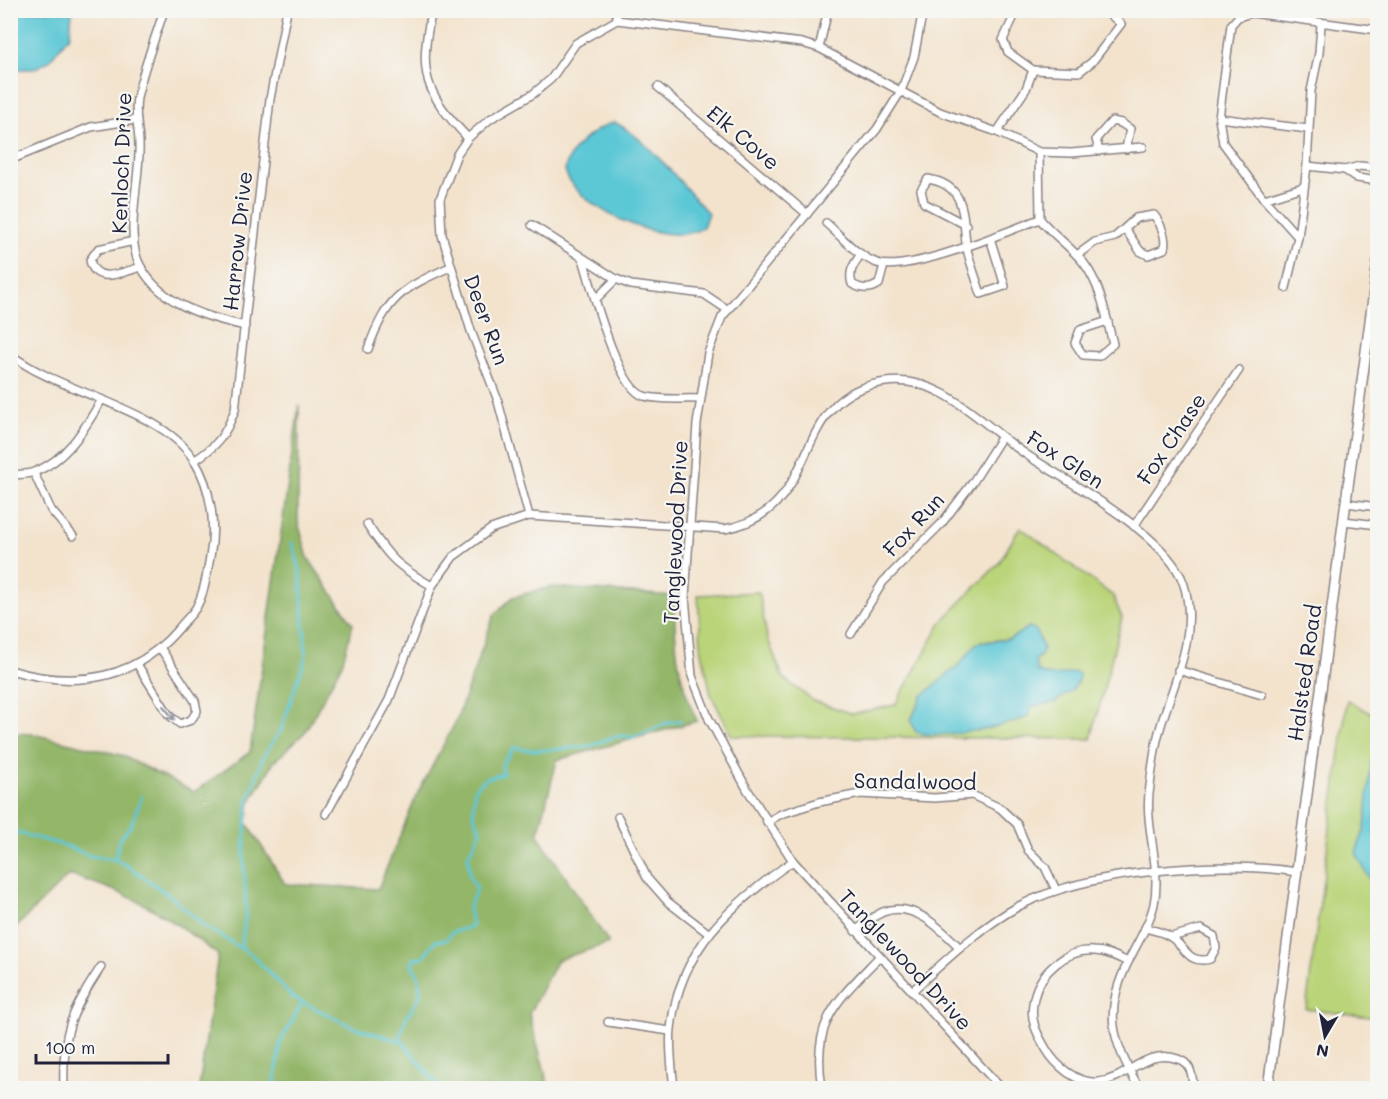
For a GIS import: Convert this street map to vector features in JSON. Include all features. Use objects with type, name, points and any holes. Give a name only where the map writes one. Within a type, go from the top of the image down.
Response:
[{"type":"street","name":"Kenloch Drive","points":[[164,10],[144,71],[135,120],[139,144],[134,241],[141,267],[158,288],[180,305],[211,319],[245,326]]},
{"type":"street","name":"Harrow Drive","points":[[194,460],[211,450],[226,434],[232,418],[245,326],[270,99],[287,10]]},
{"type":"street","points":[[432,10],[424,47],[429,86],[445,113],[468,138]]},
{"type":"street","points":[[616,10],[617,20],[791,42],[819,48],[940,112],[997,132],[1039,152],[1099,151],[1143,147]]},
{"type":"street","points":[[819,48],[828,10]]},
{"type":"street","name":"Tanglewood Drive","points":[[923,10],[914,57],[901,91],[877,129],[722,317],[708,352],[700,399],[685,597],[692,676],[709,719],[767,822],[793,861],[1000,1088]]},
{"type":"street","points":[[1017,10],[1003,40],[1008,52],[1033,70],[1079,72],[1092,62],[1121,24],[1105,10]]},
{"type":"street","points":[[1298,237],[1264,199],[1223,143],[1219,118],[1231,25],[1238,18],[1252,13],[1377,30]]},
{"type":"street","name":"Deer Run","points":[[529,516],[497,398],[450,267],[442,235],[440,199],[457,154],[468,138],[490,119],[533,94],[551,79],[576,43],[617,20]]},
{"type":"street","points":[[1286,288],[1298,237],[1321,24]]},
{"type":"street","points":[[997,132],[1026,89],[1033,70]]},
{"type":"street","name":"Elk Cove","points":[[657,87],[807,214]]},
{"type":"street","points":[[1219,118],[1308,129]]},
{"type":"street","points":[[10,160],[91,127],[135,120]]},
{"type":"street","points":[[1099,151],[1096,139],[1112,121],[1130,129],[1126,148]]},
{"type":"street","points":[[1039,152],[1040,219],[1077,255],[1100,291],[1108,321],[1113,344],[1099,357],[1083,355],[1075,343],[1080,330],[1108,321]]},
{"type":"street","points":[[1307,166],[1345,170],[1360,166],[1377,168]]},
{"type":"street","points":[[1345,170],[1357,178],[1377,181]]},
{"type":"street","points":[[966,225],[924,202],[921,190],[928,179],[936,181],[956,195],[964,208],[966,225],[966,245],[981,294],[1005,286],[990,238]]},
{"type":"street","points":[[1264,199],[1303,187]]},
{"type":"street","points":[[1077,255],[1095,242],[1115,237],[1126,230],[1136,218],[1154,215],[1161,223],[1166,245],[1164,249],[1148,255],[1140,251],[1126,230]]},
{"type":"street","points":[[826,223],[861,254],[884,265],[913,262],[990,238],[1040,219]]},
{"type":"street","points":[[532,225],[616,279],[631,285],[704,294],[728,310]]},
{"type":"street","points":[[134,241],[98,249],[90,260],[92,268],[99,275],[108,276],[141,267]]},
{"type":"street","points":[[861,254],[853,265],[850,276],[852,284],[858,287],[867,289],[879,284],[884,265]]},
{"type":"street","points":[[583,259],[612,352],[630,387],[643,396],[700,399]]},
{"type":"street","name":"Halsted Road","points":[[1268,1089],[1347,503],[1377,261]]},
{"type":"street","points":[[368,349],[378,321],[391,302],[408,286],[450,267]]},
{"type":"street","points":[[596,299],[616,279]]},
{"type":"street","points":[[10,354],[40,372],[162,428],[180,443],[194,460],[209,493],[213,544],[205,584],[197,606],[160,649],[137,664],[100,677],[73,681],[10,670]]},
{"type":"street","name":"Fox Chase","points":[[1134,526],[1239,370]]},
{"type":"street","name":"Fox Glen","points":[[529,516],[690,528],[725,529],[744,525],[769,511],[791,486],[812,438],[834,404],[864,386],[904,381],[937,389],[1001,438],[1148,537],[1172,564],[1185,587],[1189,624],[1158,737],[1148,794],[1154,903],[1116,992],[1113,1024],[1116,1043],[1139,1089]]},
{"type":"street","points":[[10,474],[34,473],[54,461],[80,436],[101,400]]},
{"type":"street","name":"Fox Run","points":[[851,634],[883,582],[942,523],[973,482],[1001,438]]},
{"type":"street","points":[[34,473],[51,510],[73,536]]},
{"type":"street","points":[[1347,503],[1377,507]]},
{"type":"street","points":[[326,814],[389,700],[432,586],[453,557],[491,529],[529,516]]},
{"type":"street","points":[[1344,521],[1377,525]]},
{"type":"street","points":[[368,524],[385,552],[400,568],[432,586]]},
{"type":"street","points":[[137,664],[169,715],[180,724],[191,720],[197,711],[195,701],[160,649]]},
{"type":"street","points":[[1178,670],[1262,694]]},
{"type":"street","name":"Sandalwood","points":[[767,822],[781,814],[819,802],[860,794],[935,798],[972,795],[1000,808],[1017,824],[1028,850],[1045,867],[1056,890]]},
{"type":"street","points":[[618,817],[647,878],[668,902],[708,933]]},
{"type":"street","points":[[674,1089],[670,1031],[674,1006],[690,965],[708,933],[748,892],[793,861]]},
{"type":"street","points":[[912,991],[991,923],[1056,890],[1154,872],[1235,865],[1297,872]]},
{"type":"street","points":[[855,931],[882,913],[904,910],[939,927],[960,948]]},
{"type":"street","points":[[1145,928],[1171,937],[1189,957],[1196,960],[1210,958],[1216,948],[1214,936],[1201,929],[1171,937]]},
{"type":"street","points":[[1128,962],[1093,950],[1069,956],[1048,971],[1038,984],[1031,1016],[1034,1028],[1048,1053],[1075,1078],[1095,1083],[1104,1081],[1158,1055],[1171,1056],[1183,1060],[1190,1068],[1193,1089]]},
{"type":"street","points":[[822,1089],[819,1050],[823,1025],[843,993],[879,957]]},
{"type":"street","points":[[64,1089],[62,1057],[70,1023],[80,999],[101,967]]},
{"type":"street","points":[[608,1022],[670,1031]]},
{"type":"green space","points":[[299,405],[298,522],[308,558],[353,624],[342,664],[305,732],[274,762],[250,802],[247,823],[285,884],[378,889],[416,797],[456,721],[494,615],[513,597],[551,587],[674,596],[678,660],[685,689],[697,721],[557,760],[538,835],[609,943],[557,960],[529,1014],[549,1087],[576,1088],[199,1088],[218,955],[182,928],[148,907],[112,890],[69,875],[11,932],[11,733],[32,734],[121,755],[194,792],[250,752]]},
{"type":"green space","points":[[1020,527],[1113,596],[1122,618],[1091,739],[732,736],[711,695],[701,647],[698,595],[759,592],[767,637],[783,678],[814,701],[853,714],[895,705],[943,620],[999,563]],"holes":[[[1029,627],[1040,656],[1035,660],[1034,668],[1039,672],[1054,676],[1074,672],[1078,683],[1056,702],[1035,705],[978,731],[912,718],[922,696],[959,665],[980,642],[1010,639]]]},
{"type":"green space","points":[[1347,700],[1377,717],[1377,1018],[1306,1009]]},
{"type":"water","points":[[10,11],[72,11],[70,35],[49,61],[34,69],[11,69]]},
{"type":"water","points":[[614,122],[652,151],[708,213],[703,227],[688,233],[669,234],[648,230],[604,211],[572,184],[565,170],[571,154],[583,140]]},
{"type":"water","points":[[1029,627],[1036,630],[1043,648],[1042,654],[1035,660],[1037,671],[1050,676],[1079,673],[1079,679],[1074,688],[1054,703],[1032,706],[1028,716],[1005,724],[953,734],[924,734],[915,731],[911,720],[922,696],[959,665],[977,643],[1010,639]]},
{"type":"water","points":[[1377,750],[1377,920],[1370,880],[1356,853],[1365,828],[1371,763]]},
{"type":"waterway","points":[[241,949],[246,911],[244,854],[248,802],[263,757],[281,730],[306,656],[300,570],[292,543]]},
{"type":"waterway","points":[[399,1039],[406,1018],[420,996],[419,977],[412,965],[413,959],[423,957],[435,941],[446,940],[451,933],[472,926],[469,907],[477,888],[470,877],[468,856],[481,831],[473,814],[475,788],[487,778],[503,774],[502,764],[515,747],[540,750],[589,746],[616,737],[634,737],[663,725],[681,721]]},
{"type":"waterway","points":[[115,860],[119,840],[131,825],[142,796]]},
{"type":"waterway","points":[[10,831],[67,846],[90,856],[114,859],[126,865],[173,898],[203,925],[252,955],[292,997],[353,1027],[403,1042],[440,1088]]},
{"type":"waterway","points":[[274,1088],[281,1041],[302,1003]]}]
